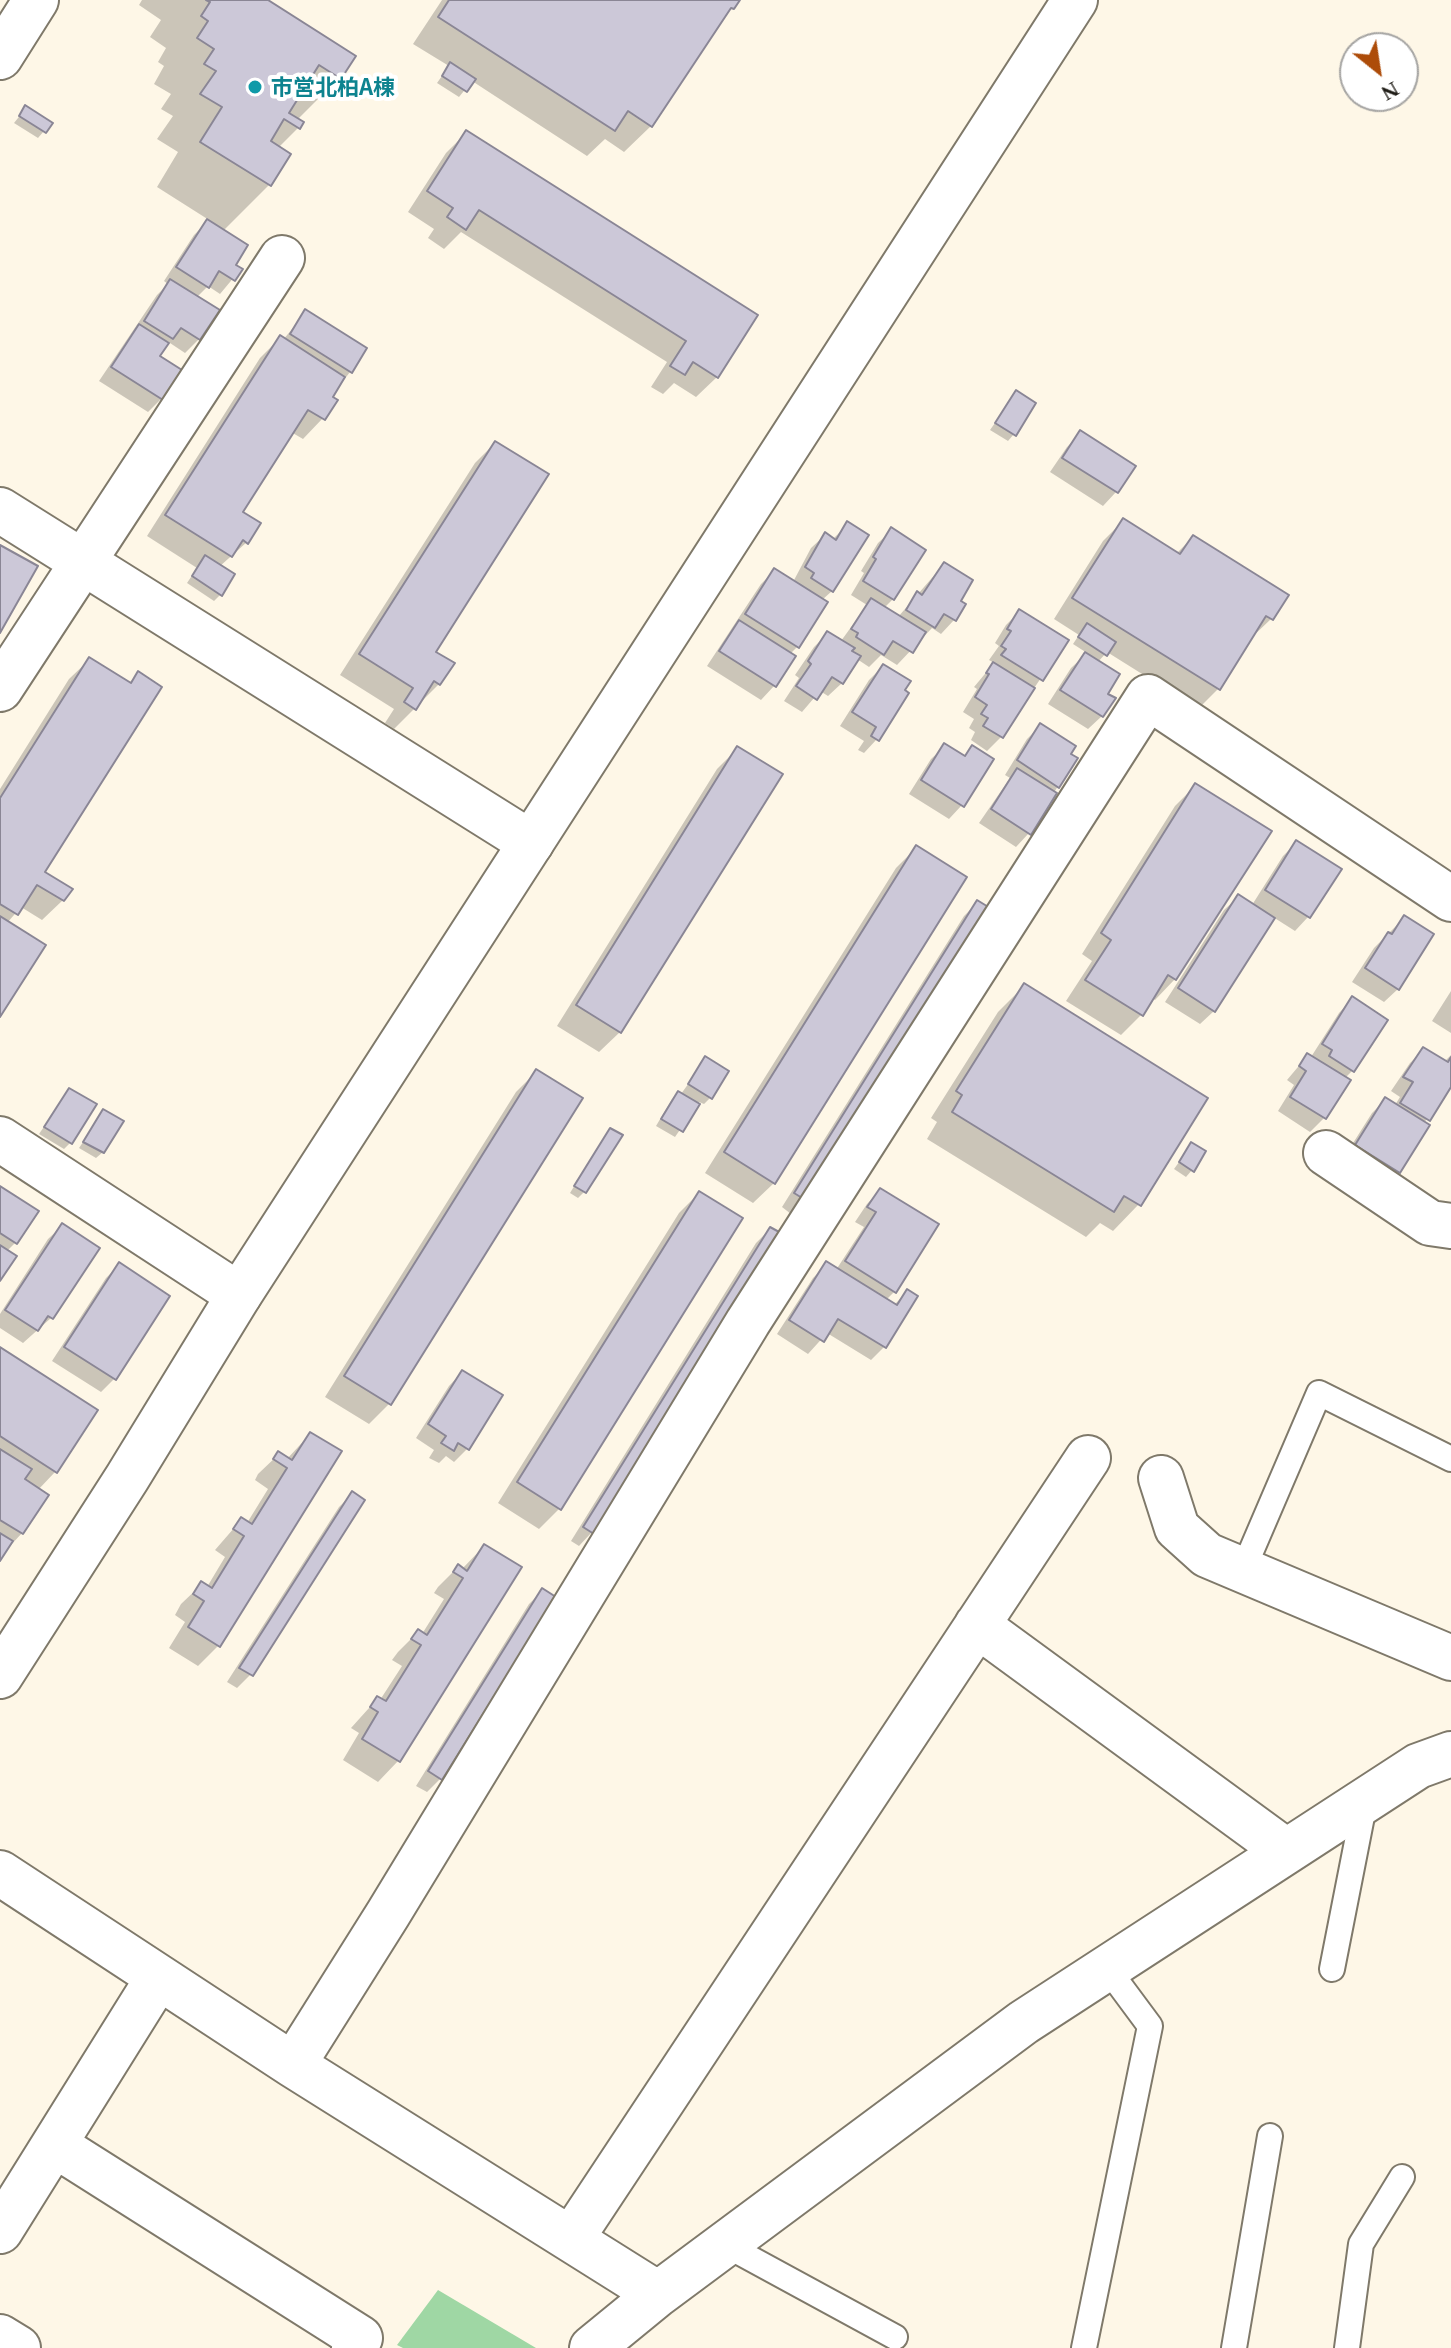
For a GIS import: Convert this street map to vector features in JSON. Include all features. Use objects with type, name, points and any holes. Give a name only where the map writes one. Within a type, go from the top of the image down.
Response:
[{"type":"street","points":[[0,57],[36,0]]},
{"type":"street","points":[[0,1676],[239,1295],[1075,0]]},
{"type":"street","points":[[0,689],[282,258]]},
{"type":"street","points":[[0,510],[531,843]]},
{"type":"street","points":[[293,2065],[748,1322],[1148,697],[1451,899]]},
{"type":"street","points":[[0,1139],[239,1295]]},
{"type":"street","points":[[1326,1153],[1430,1223],[1451,1226]]},
{"type":"street","points":[[571,2239],[1088,1458]]},
{"type":"street","points":[[1161,1478],[1177,1528],[1207,1555],[1451,1658]]},
{"type":"street","points":[[977,1625],[1286,1851]]},
{"type":"street","points":[[592,2348],[724,2244],[1024,2022],[1418,1766],[1451,1754]]},
{"type":"street","points":[[0,1873],[293,2065],[658,2294]]},
{"type":"street","points":[[0,2231],[158,1978]]},
{"type":"street","points":[[55,2145],[360,2338],[354,2348]]},
{"type":"street","points":[[0,2337],[18,2348]]},
{"type":"lane","points":[[1243,1570],[1319,1393],[1451,1459]]},
{"type":"lane","points":[[1332,1969],[1365,1801]]},
{"type":"lane","points":[[1084,2348],[1150,2026],[1107,1968]]},
{"type":"lane","points":[[1234,2348],[1270,2136]]},
{"type":"lane","points":[[1347,2348],[1361,2244],[1402,2177]]},
{"type":"lane","points":[[724,2244],[895,2337]]},
{"type":"green space","points":[[438,2290],[536,2348],[403,2348],[397,2345]]},
{"type":"building","name":"市営北柏A棟","points":[[206,0],[268,0],[356,56],[341,79],[319,65],[289,113],[304,122],[300,129],[284,119],[271,141],[291,154],[271,186],[200,142],[222,107],[200,94],[216,71],[204,64],[214,49],[197,38],[208,21],[201,16],[210,2]]},
{"type":"building","points":[[449,0],[740,0],[734,9],[731,8],[652,127],[628,111],[615,131],[438,17]]},
{"type":"building","points":[[450,62],[476,79],[467,92],[442,76]]},
{"type":"building","points":[[25,105],[53,123],[46,133],[19,116]]},
{"type":"building","points":[[466,130],[758,315],[718,378],[693,362],[685,375],[670,366],[686,341],[479,210],[466,230],[447,217],[453,208],[427,191]]},
{"type":"building","points":[[207,219],[248,245],[236,265],[243,269],[235,281],[219,271],[209,288],[176,267]]},
{"type":"building","points":[[170,279],[220,310],[200,340],[181,328],[173,339],[144,321]]},
{"type":"building","points":[[305,309],[367,348],[352,373],[290,334]]},
{"type":"building","points":[[139,324],[169,343],[160,356],[182,370],[163,400],[111,367]]},
{"type":"building","points":[[280,335],[345,377],[333,397],[338,400],[325,420],[308,410],[243,512],[261,523],[248,544],[243,540],[232,557],[165,515]]},
{"type":"building","points":[[1016,390],[1036,403],[1016,436],[995,423]]},
{"type":"building","points":[[1080,430],[1136,466],[1118,493],[1062,458]]},
{"type":"building","points":[[495,441],[549,474],[436,652],[455,663],[440,685],[434,681],[416,710],[404,702],[413,688],[359,654]]},
{"type":"building","points":[[1123,518],[1180,554],[1193,535],[1289,595],[1273,620],[1266,616],[1220,690],[1072,598]]},
{"type":"building","points":[[847,521],[869,535],[833,592],[811,578],[814,573],[805,567],[825,532],[836,540]]},
{"type":"building","points":[[891,527],[926,550],[894,600],[863,581]]},
{"type":"building","points":[[0,545],[38,566],[0,633]]},
{"type":"building","points":[[205,555],[235,574],[222,596],[192,576]]},
{"type":"building","points":[[944,562],[973,580],[961,601],[966,604],[956,621],[944,614],[935,628],[906,610],[917,591],[922,595]]},
{"type":"building","points":[[774,568],[828,602],[799,648],[745,614]]},
{"type":"building","points":[[871,598],[926,632],[913,653],[893,641],[884,655],[856,637],[858,633],[851,629]]},
{"type":"building","points":[[1019,609],[1069,640],[1043,681],[1001,655],[1006,649],[1001,646],[1011,631],[1007,629]]},
{"type":"building","points":[[739,620],[796,656],[776,687],[719,651]]},
{"type":"building","points":[[1087,623],[1116,642],[1107,656],[1078,637]]},
{"type":"building","points":[[827,631],[855,648],[852,651],[861,656],[843,684],[832,677],[817,700],[796,686]]},
{"type":"building","points":[[1085,652],[1120,674],[1108,694],[1116,698],[1103,717],[1060,690]]},
{"type":"building","points":[[89,657],[131,683],[138,671],[162,687],[45,872],[73,889],[64,901],[37,885],[18,915],[0,904],[0,798]]},
{"type":"building","points":[[993,662],[1035,688],[1003,738],[983,726],[988,718],[981,714],[987,705],[975,697]]},
{"type":"building","points":[[883,664],[911,681],[905,690],[909,693],[879,741],[871,736],[876,727],[852,712]]},
{"type":"building","points":[[1040,723],[1076,746],[1071,754],[1078,758],[1059,788],[1017,760]]},
{"type":"building","points":[[944,743],[965,756],[972,745],[994,759],[964,807],[921,780]]},
{"type":"building","points":[[737,746],[783,774],[621,1033],[576,1005]]},
{"type":"building","points":[[1017,768],[1057,793],[1031,835],[991,809]]},
{"type":"building","points":[[1195,783],[1272,831],[1176,980],[1168,975],[1143,1016],[1085,980],[1111,940],[1101,933]]},
{"type":"building","points":[[1296,840],[1342,869],[1310,918],[1265,890]]},
{"type":"building","points":[[916,845],[967,877],[775,1184],[724,1152]]},
{"type":"building","points":[[1238,894],[1275,918],[1215,1012],[1178,988]]},
{"type":"building","points":[[977,900],[990,908],[807,1201],[794,1193]]},
{"type":"building","points":[[1404,915],[1434,934],[1399,990],[1365,968],[1388,932],[1392,934]]},
{"type":"building","points":[[0,916],[46,945],[0,1017]]},
{"type":"building","points":[[1024,983],[1208,1098],[1141,1206],[1124,1196],[1114,1212],[952,1112],[962,1095],[956,1091]]},
{"type":"building","points":[[1352,996],[1388,1020],[1354,1072],[1329,1056],[1332,1050],[1322,1044]]},
{"type":"building","points":[[1423,1047],[1448,1062],[1451,1057],[1451,1087],[1430,1121],[1400,1103],[1413,1082],[1403,1077]]},
{"type":"building","points":[[1307,1053],[1351,1080],[1326,1119],[1290,1097],[1306,1071],[1299,1066]]},
{"type":"building","points":[[705,1056],[729,1071],[712,1099],[688,1084]]},
{"type":"building","points":[[536,1069],[583,1098],[391,1405],[344,1376]]},
{"type":"building","points":[[69,1088],[97,1104],[72,1144],[44,1127]]},
{"type":"building","points":[[678,1091],[700,1104],[683,1132],[661,1119]]},
{"type":"building","points":[[1385,1097],[1430,1125],[1400,1173],[1355,1145]]},
{"type":"building","points":[[103,1109],[124,1121],[104,1153],[83,1142]]},
{"type":"building","points":[[610,1128],[623,1135],[586,1193],[574,1186]]},
{"type":"building","points":[[1191,1142],[1206,1151],[1194,1172],[1179,1162]]},
{"type":"building","points":[[0,1186],[39,1211],[17,1244],[0,1233]]},
{"type":"building","points":[[880,1188],[939,1224],[896,1293],[845,1261],[876,1212],[867,1207]]},
{"type":"building","points":[[699,1191],[743,1218],[561,1510],[517,1482]]},
{"type":"building","points":[[62,1223],[100,1248],[53,1319],[48,1316],[38,1331],[5,1310]]},
{"type":"building","points":[[770,1227],[781,1233],[594,1534],[583,1527]]},
{"type":"building","points":[[0,1245],[17,1256],[0,1281]]},
{"type":"building","points":[[826,1261],[897,1305],[907,1289],[918,1296],[886,1348],[838,1319],[824,1342],[789,1320]]},
{"type":"building","points":[[119,1262],[170,1296],[116,1380],[64,1347]]},
{"type":"building","points":[[0,1347],[98,1410],[57,1473],[0,1436]]},
{"type":"building","points":[[462,1370],[503,1395],[469,1450],[458,1443],[454,1451],[441,1443],[446,1436],[428,1424]]},
{"type":"building","points":[[310,1432],[342,1451],[220,1647],[188,1627],[204,1601],[193,1594],[201,1581],[212,1588],[244,1536],[233,1529],[241,1517],[252,1524],[287,1468],[273,1459],[278,1451],[292,1460]]},
{"type":"building","points":[[0,1449],[32,1469],[25,1479],[49,1495],[23,1534],[0,1520]]},
{"type":"building","points":[[352,1491],[365,1500],[253,1676],[239,1668]]},
{"type":"building","points":[[0,1533],[13,1541],[0,1561]]},
{"type":"building","points":[[484,1544],[522,1567],[400,1762],[362,1739],[378,1712],[370,1707],[377,1696],[386,1701],[421,1645],[411,1639],[418,1629],[427,1635],[463,1578],[453,1572],[458,1564],[467,1571]]},
{"type":"building","points":[[542,1588],[556,1597],[442,1780],[428,1771]]},
{"type":"place","name":"市営北柏A棟","points":[[255,87]]}]
